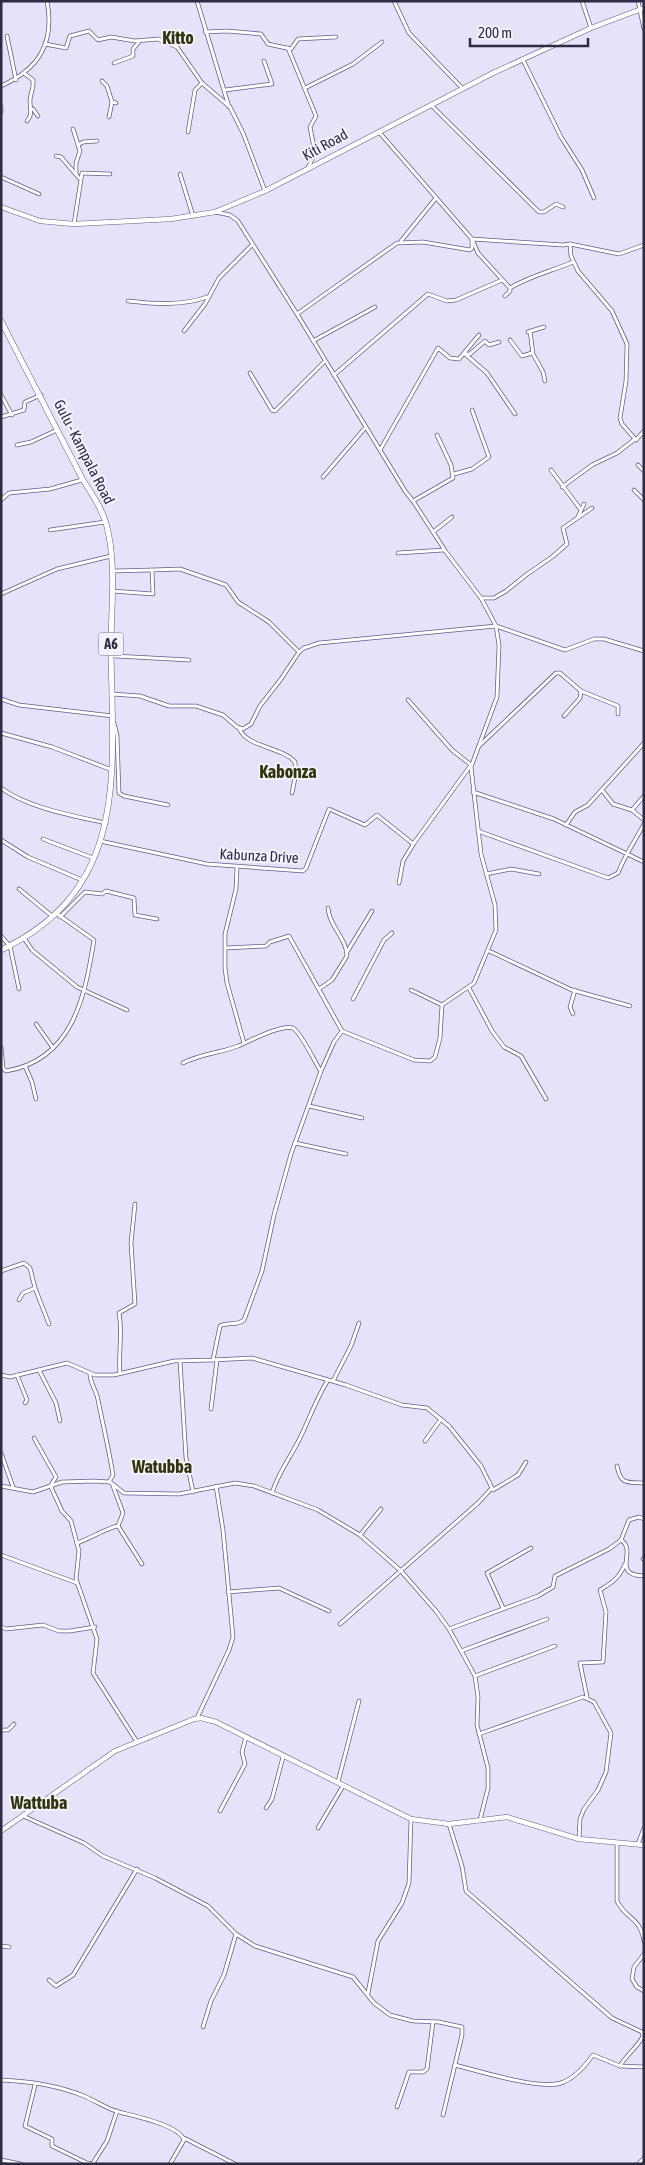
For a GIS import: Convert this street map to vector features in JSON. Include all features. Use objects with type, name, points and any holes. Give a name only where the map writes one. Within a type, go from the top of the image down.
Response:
[{"type":"main road","name":"Gulu - Kampala Road","points":[[1,321],[83,480],[98,503],[105,522],[112,572],[111,652],[113,718],[113,770],[106,823],[93,858],[82,880],[56,915],[24,938],[1,950]]},
{"type":"street","points":[[1,86],[25,74],[39,58],[50,28],[47,1]]},
{"type":"street","points":[[197,1],[205,32],[230,107],[243,133],[264,190]]},
{"type":"street","points":[[394,1],[409,33],[462,88]]},
{"type":"street","points":[[582,1],[591,28]]},
{"type":"street","points":[[638,1],[642,8],[644,29]]},
{"type":"street","name":"Kiti Road","points":[[1,207],[34,220],[74,224],[194,217],[215,212],[308,169],[462,88],[591,28],[642,8]]},
{"type":"street","points":[[45,44],[66,48],[70,36],[89,31],[98,40],[111,37],[140,41],[158,39],[174,44],[182,52],[202,83],[230,107]]},
{"type":"street","points":[[205,32],[227,31],[261,34],[268,44],[288,48],[292,48],[298,39],[336,37]]},
{"type":"street","points":[[7,36],[16,80]]},
{"type":"street","points":[[114,63],[133,56],[134,49],[140,41]]},
{"type":"street","points":[[305,88],[354,64],[382,42]]},
{"type":"street","points":[[288,48],[316,116],[310,127],[315,152],[308,169]]},
{"type":"street","points":[[523,60],[561,137],[582,170],[594,198]]},
{"type":"street","points":[[225,90],[272,84],[264,61]]},
{"type":"street","points":[[25,74],[32,80],[34,89],[30,102],[38,116]]},
{"type":"street","points":[[102,81],[107,86],[114,103],[108,117]]},
{"type":"street","points":[[188,132],[195,90],[202,83]]},
{"type":"street","points":[[431,104],[539,212],[544,212],[556,204],[563,207]]},
{"type":"street","points":[[1,106],[1,112]]},
{"type":"street","points":[[27,121],[30,118],[32,108]]},
{"type":"street","points":[[73,129],[80,151],[76,163],[76,174]]},
{"type":"street","points":[[378,131],[472,240],[478,252],[510,288]]},
{"type":"street","points":[[78,145],[83,142],[97,141]]},
{"type":"street","points":[[56,156],[61,157],[80,178]]},
{"type":"street","points":[[74,224],[82,174],[110,174]]},
{"type":"street","points":[[180,174],[194,217]]},
{"type":"street","points":[[1,177],[39,194]]},
{"type":"street","points":[[297,314],[401,241],[436,198]]},
{"type":"street","points":[[215,212],[235,218],[297,314],[405,491],[444,550],[481,598],[496,626],[499,645],[498,698],[480,746],[471,765],[403,861],[398,883]]},
{"type":"street","points":[[401,241],[423,242],[470,250],[472,248],[472,240]]},
{"type":"street","points":[[472,240],[570,244],[619,254],[644,246]]},
{"type":"street","points":[[570,244],[573,262],[588,284],[612,311],[627,344],[626,381],[620,418],[622,424],[635,439]]},
{"type":"street","points":[[184,331],[205,304],[219,278],[252,245]]},
{"type":"street","points":[[510,288],[529,277],[553,271],[573,262]]},
{"type":"street","points":[[334,375],[428,294],[447,301],[456,300],[502,280]]},
{"type":"street","points":[[506,296],[509,294],[510,288]]},
{"type":"street","points":[[128,301],[169,303],[196,301],[208,296]]},
{"type":"street","points":[[313,341],[375,307]]},
{"type":"street","points":[[544,327],[529,332],[533,354],[543,372],[545,381]]},
{"type":"street","points":[[380,450],[438,348],[446,356],[455,360],[465,354],[479,335]]},
{"type":"street","points":[[510,340],[522,356],[533,354]]},
{"type":"street","points":[[465,354],[470,354],[485,341],[489,345],[499,342]]},
{"type":"street","points":[[465,354],[487,373],[515,414]]},
{"type":"street","points":[[250,373],[272,410],[275,411],[325,361]]},
{"type":"street","points":[[1,417],[24,410],[25,402],[40,395]]},
{"type":"street","points":[[1,396],[12,415]]},
{"type":"street","points":[[413,501],[451,480],[454,474],[472,469],[489,456],[472,410]]},
{"type":"street","points":[[323,477],[365,428]]},
{"type":"street","points":[[17,445],[31,442],[58,430]]},
{"type":"street","points":[[562,487],[592,465],[617,453],[644,431]]},
{"type":"street","points":[[437,435],[454,474]]},
{"type":"street","points":[[638,465],[644,471]]},
{"type":"street","points":[[551,470],[581,510]]},
{"type":"street","points":[[1,500],[10,493],[50,489],[83,480]]},
{"type":"street","points":[[634,490],[644,500]]},
{"type":"street","points":[[578,518],[584,504]]},
{"type":"street","points":[[481,598],[494,598],[552,557],[567,544],[563,528],[592,508]]},
{"type":"street","points":[[432,532],[452,517]]},
{"type":"street","points":[[50,530],[105,522]]},
{"type":"street","points":[[398,553],[444,550]]},
{"type":"street","points":[[1,594],[57,570],[111,556]]},
{"type":"street","points":[[112,572],[180,569],[226,585],[238,602],[269,622],[299,652]]},
{"type":"street","points":[[112,592],[153,594],[152,570]]},
{"type":"street","points":[[239,728],[243,729],[251,724],[260,706],[299,652],[304,648],[319,643],[496,626],[565,650],[594,639],[620,643],[644,651]]},
{"type":"street","points":[[111,652],[115,656],[189,660]]},
{"type":"street","points":[[480,746],[556,673],[560,673],[581,691],[618,706],[618,714]]},
{"type":"street","points":[[564,716],[580,698],[581,691]]},
{"type":"street","points":[[112,694],[140,696],[169,706],[196,706],[222,715],[239,728],[244,736],[285,754],[295,762],[296,773],[292,793]]},
{"type":"street","points":[[1,699],[20,705],[113,718],[117,735],[119,793],[124,796],[168,805]]},
{"type":"street","points":[[408,700],[452,750],[471,765],[478,831],[497,920],[496,930],[489,951],[474,983],[442,1005]]},
{"type":"street","points":[[1,734],[52,748],[113,770]]},
{"type":"street","points":[[566,825],[575,812],[583,809],[602,790],[644,743]]},
{"type":"street","points":[[1,788],[15,797],[106,823]]},
{"type":"street","points":[[602,790],[613,804],[632,810],[644,820]]},
{"type":"street","points":[[473,792],[566,825],[644,862]]},
{"type":"street","points":[[632,810],[644,796]]},
{"type":"street","name":"Kabunza Drive","points":[[100,840],[195,862],[303,871],[306,868],[329,809],[364,825],[369,824],[376,815],[380,816],[414,843]]},
{"type":"street","points":[[478,831],[608,878],[618,873],[626,852],[631,849],[644,824]]},
{"type":"street","points":[[43,838],[93,858]]},
{"type":"street","points":[[1,840],[28,857],[82,880]]},
{"type":"street","points":[[237,867],[236,888],[226,934],[226,983],[244,1043]]},
{"type":"street","points":[[486,874],[511,869],[539,874]]},
{"type":"street","points":[[1,1047],[4,1070],[25,1066],[46,1056],[65,1037],[81,1000],[94,940],[19,889]]},
{"type":"street","points":[[56,915],[85,892],[102,894],[106,891],[134,898],[135,915],[157,919]]},
{"type":"street","points":[[328,908],[331,921],[347,952]]},
{"type":"street","points":[[319,989],[332,980],[372,912]]},
{"type":"street","points":[[353,999],[384,940],[392,933]]},
{"type":"street","points":[[1,936],[10,946],[19,989]]},
{"type":"street","points":[[226,948],[266,946],[270,942],[289,936],[342,1031],[381,1045],[404,1057],[430,1061],[436,1057],[442,1005]]},
{"type":"street","points":[[24,938],[32,950],[82,992],[127,1010]]},
{"type":"street","points":[[489,951],[575,990],[630,1006]]},
{"type":"street","points":[[469,988],[492,1031],[504,1046],[521,1056],[546,1099]]},
{"type":"street","points":[[411,990],[442,1005]]},
{"type":"street","points":[[573,1014],[570,1007],[575,990]]},
{"type":"street","points":[[36,1024],[53,1048]]},
{"type":"street","points":[[183,1063],[288,1028],[294,1029],[321,1071]]},
{"type":"street","points":[[210,1409],[220,1326],[239,1323],[244,1320],[262,1271],[274,1215],[295,1142],[321,1071],[334,1042],[342,1031]]},
{"type":"street","points":[[25,1066],[32,1082],[36,1099]]},
{"type":"street","points":[[309,1106],[362,1118]]},
{"type":"street","points":[[295,1142],[346,1154]]},
{"type":"street","points":[[120,1373],[118,1352],[122,1331],[119,1313],[135,1304],[131,1243],[135,1204]]},
{"type":"street","points":[[1,1271],[18,1264],[28,1264],[49,1324]]},
{"type":"street","points":[[20,1300],[23,1293],[36,1288]]},
{"type":"street","points":[[333,1381],[351,1346],[359,1323]]},
{"type":"street","points":[[1,1375],[10,1377],[67,1363],[90,1374],[120,1373],[180,1361],[252,1358],[333,1381],[402,1405],[423,1406],[441,1419],[481,1466],[491,1488]]},
{"type":"street","points":[[180,1361],[186,1458],[193,1492]]},
{"type":"street","points":[[39,1370],[56,1404],[60,1421]]},
{"type":"street","points":[[90,1374],[90,1380],[98,1398],[114,1475],[110,1483],[123,1513],[118,1526]]},
{"type":"street","points":[[17,1375],[27,1400],[25,1402]]},
{"type":"street","points":[[272,1492],[277,1477],[328,1380]]},
{"type":"street","points":[[425,1441],[441,1419]]},
{"type":"street","points":[[34,1438],[56,1477],[51,1486]]},
{"type":"street","points":[[1,1453],[13,1487]]},
{"type":"street","points":[[340,1624],[478,1503],[491,1488],[495,1489],[518,1475],[526,1462]]},
{"type":"street","points":[[617,1466],[620,1478],[624,1482],[644,1483]]},
{"type":"street","points":[[1,1486],[13,1487],[19,1491],[34,1492],[68,1481],[110,1483],[124,1493],[179,1494],[235,1483],[272,1492],[318,1510],[360,1535],[401,1572],[449,1629],[475,1676],[478,1697],[477,1725],[487,1757],[488,1776],[488,1788],[480,1820]]},
{"type":"street","points":[[51,1486],[62,1512],[71,1521],[78,1543],[79,1554],[76,1575],[81,1598],[95,1627],[97,1652],[93,1673],[137,1742]]},
{"type":"street","points":[[197,1719],[232,1642],[223,1530],[216,1486]]},
{"type":"street","points":[[360,1535],[381,1509]]},
{"type":"street","points":[[449,1629],[538,1596],[552,1587],[555,1576],[609,1549],[621,1540],[629,1520],[639,1517],[644,1519]]},
{"type":"street","points":[[78,1543],[97,1536],[111,1527],[118,1526]]},
{"type":"street","points":[[118,1526],[142,1564]]},
{"type":"street","points":[[579,1839],[580,1819],[606,1772],[611,1733],[597,1705],[587,1697],[580,1663],[602,1662],[606,1612],[600,1590],[614,1582],[621,1574],[625,1564],[627,1549],[626,1543],[621,1540]]},
{"type":"street","points":[[503,1608],[487,1573],[531,1548]]},
{"type":"street","points":[[1,1555],[78,1583]]},
{"type":"street","points":[[625,1564],[634,1576],[644,1576]]},
{"type":"street","points":[[228,1592],[279,1588],[330,1611]]},
{"type":"street","points":[[461,1651],[547,1619]]},
{"type":"street","points":[[1,1627],[6,1629],[43,1625],[59,1631],[70,1631],[95,1627]]},
{"type":"street","points":[[475,1676],[555,1646]]},
{"type":"street","points":[[479,1734],[587,1697]]},
{"type":"street","points":[[318,1828],[340,1784],[359,1701]]},
{"type":"street","points":[[1,1831],[115,1751],[197,1719],[216,1722],[246,1736],[284,1757],[411,1819],[449,1824],[507,1817],[579,1839],[616,1844],[644,1845]]},
{"type":"street","points":[[1,1730],[8,1730],[14,1724]]},
{"type":"street","points":[[220,1811],[245,1764],[242,1752],[246,1736]]},
{"type":"street","points":[[266,1808],[272,1799],[284,1757]]},
{"type":"street","points":[[23,1815],[84,1843],[107,1858],[137,1870],[208,1906],[236,1934],[255,1946],[353,1977],[378,2007],[390,2015],[413,2021],[458,2025],[463,2028],[443,2114]]},
{"type":"street","points":[[368,1994],[378,1941],[402,1903],[409,1883],[411,1819]]},
{"type":"street","points":[[449,1824],[462,1866],[466,1891],[612,2018],[642,2032],[641,2040],[627,2054],[620,2066]]},
{"type":"street","points":[[638,1845],[644,1828]]},
{"type":"street","points":[[616,1844],[617,1902],[620,1909],[641,1927],[644,1941]]},
{"type":"street","points":[[49,1980],[56,1986],[72,1975],[137,1870]]},
{"type":"street","points":[[203,2028],[211,2001],[224,1975],[236,1934]]},
{"type":"street","points":[[1,1946],[9,1947]]},
{"type":"street","points":[[644,1954],[634,1966],[632,1979],[637,1987],[644,1991]]},
{"type":"street","points":[[397,2107],[409,2072],[414,2070],[423,2072],[427,2069],[432,2022]]},
{"type":"street","points":[[455,2065],[528,2082],[551,2085],[571,2078],[593,2055],[620,2066],[644,2067]]},
{"type":"street","points":[[1,2080],[77,2094],[117,2111],[143,2117],[234,2164]]},
{"type":"street","points":[[35,2085],[25,2126],[52,2139],[52,2146],[86,2163],[93,2163],[106,2141],[117,2111]]},
{"type":"street","points":[[170,2164],[184,2138]]},
{"type":"street","points":[[638,2164],[644,2158]]},
{"type":"street","points":[[1,2160],[21,2164]]},
{"type":"district","name":"Kitto","points":[[178,38]]},
{"type":"district","name":"Kabonza","points":[[288,772]]},
{"type":"district","name":"Watubba","points":[[162,1467]]},
{"type":"district","name":"Wattuba","points":[[39,1803]]}]
